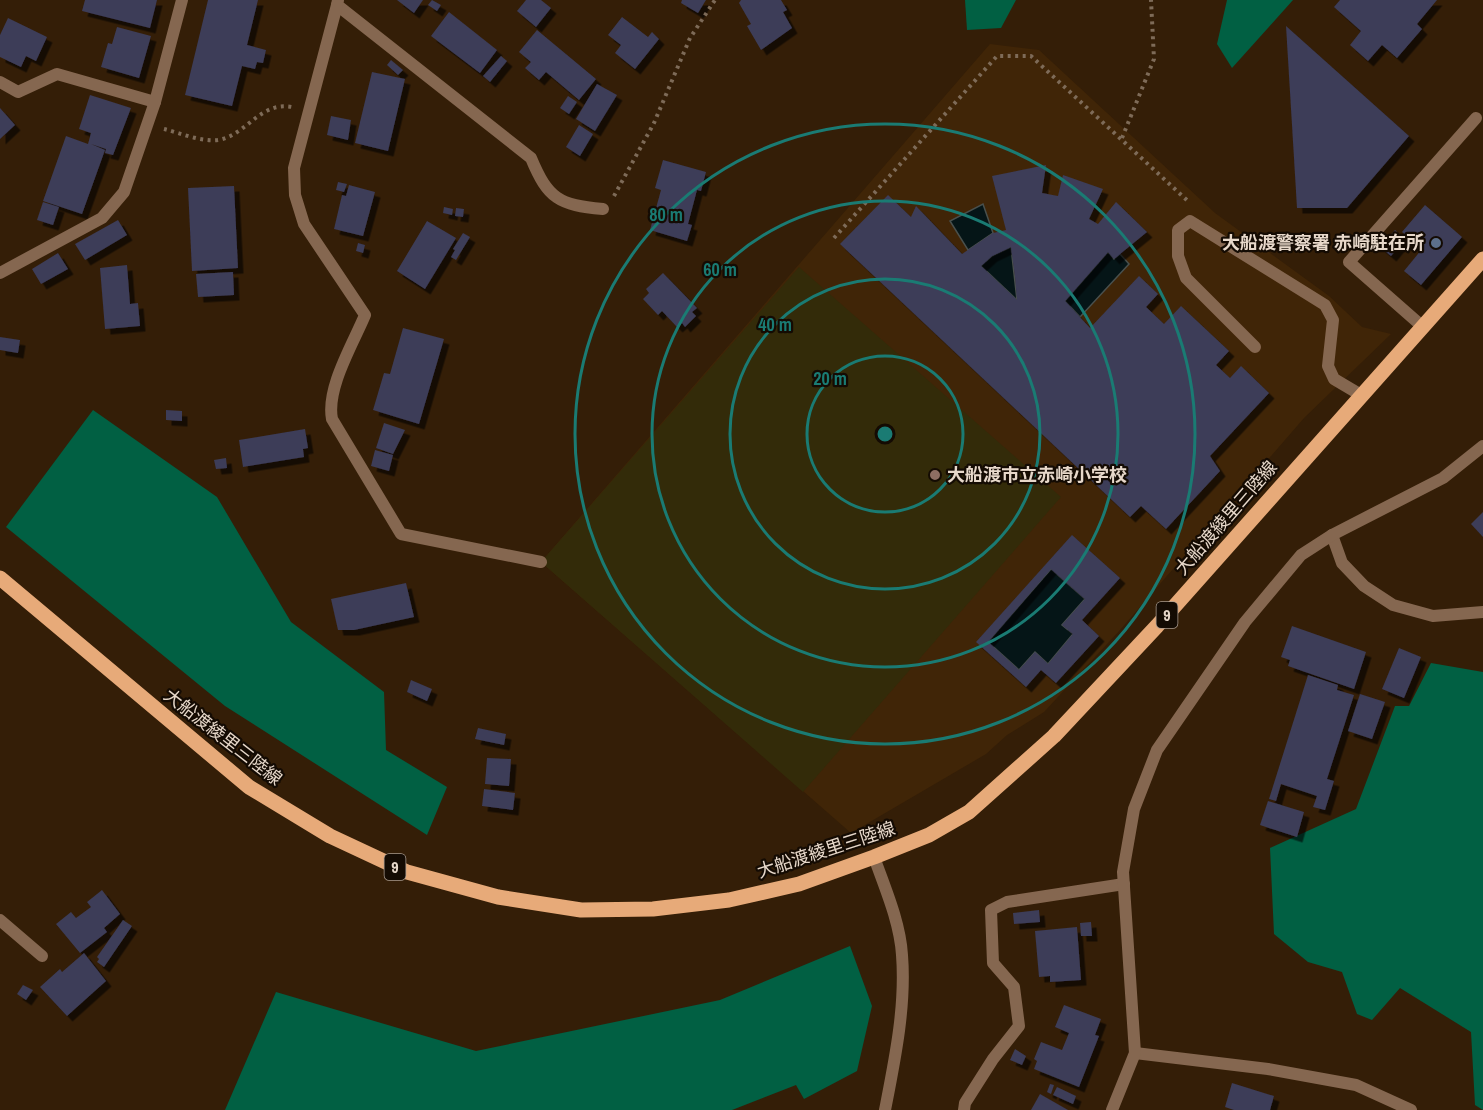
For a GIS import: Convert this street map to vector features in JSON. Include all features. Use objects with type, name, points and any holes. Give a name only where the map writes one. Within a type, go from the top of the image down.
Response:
[{"type":"main road","name":"大船渡綾里三陸線","points":[[0,578],[249,787],[330,836],[407,872],[498,897],[581,910],[653,909],[729,900],[799,884],[874,857],[929,835],[969,812],[1054,736],[1157,626],[1483,259]]},
{"type":"street","points":[[0,273],[102,218],[123,192],[155,102],[182,0]]},
{"type":"street","points":[[541,562],[401,534],[332,419],[330,405],[333,391],[365,315],[304,224],[295,195],[294,168],[337,2],[531,158],[543,188],[561,200],[581,207],[603,209]]},
{"type":"street","points":[[0,82],[18,92],[57,74],[155,102]]},
{"type":"street","points":[[1423,327],[1349,262],[1476,118]]},
{"type":"street","points":[[1255,346],[1186,278],[1178,256],[1178,230],[1190,221],[1325,305],[1333,320],[1328,366],[1334,379],[1361,395]]},
{"type":"street","points":[[1112,1110],[1135,1053],[1123,872],[1134,809],[1157,750],[1245,622],[1301,555],[1332,535],[1443,478],[1483,446]]},
{"type":"street","points":[[1332,535],[1342,563],[1364,586],[1393,605],[1433,616],[1483,612]]},
{"type":"street","points":[[874,857],[890,901],[902,953],[902,1003],[885,1110]]},
{"type":"street","points":[[964,1110],[965,1103],[993,1059],[1020,1026],[1014,987],[993,963],[991,910],[1007,902],[1124,884]]},
{"type":"street","points":[[0,920],[42,956]]},
{"type":"street","points":[[1135,1053],[1268,1069],[1356,1085],[1412,1110]]},
{"type":"path","points":[[603,209],[621,186],[654,123],[690,38],[715,0]]},
{"type":"path","points":[[1122,138],[1154,59],[1151,0]]},
{"type":"path","points":[[834,238],[997,56],[1031,56],[1196,208]]},
{"type":"path","points":[[148,124],[216,140],[227,138],[271,107],[281,105],[310,110]]},
{"type":"shaded area","name":"大船渡市立赤崎小学校","points":[[990,44],[1039,50],[1215,213],[1329,296],[1362,327],[1391,334],[1304,418],[1120,630],[1044,712],[1007,735],[986,754],[851,833],[541,562]]},
{"type":"shaded area","points":[[983,204],[993,233],[968,250],[950,221]]},
{"type":"shaded area","points":[[1011,247],[1017,300],[981,266],[992,256]]},
{"type":"shaded area","points":[[1108,252],[1114,259],[1120,254],[1129,264],[1080,317],[1065,301]]},
{"type":"shaded area","points":[[1051,569],[1085,599],[1062,625],[1073,634],[1048,664],[1035,652],[1019,670],[988,642]]},
{"type":"green space","points":[[965,0],[1016,0],[1001,28],[967,30]]},
{"type":"green space","points":[[1227,0],[1293,0],[1232,68],[1217,44]]},
{"type":"green space","points":[[93,410],[217,497],[291,622],[384,692],[386,750],[447,787],[427,835],[225,706],[6,527]]},
{"type":"green space","points":[[1431,663],[1483,672],[1483,1110],[1475,1105],[1471,1032],[1400,988],[1372,1020],[1357,1014],[1342,972],[1308,962],[1274,934],[1270,848],[1356,809],[1395,706],[1409,706]]},
{"type":"green space","points":[[850,946],[872,1006],[857,1071],[804,1099],[796,1085],[732,1110],[225,1110],[276,992],[476,1051],[720,1000]]},
{"type":"sand","points":[[799,267],[1061,497],[803,792],[541,562]]},
{"type":"building","points":[[85,0],[157,0],[150,28],[82,11]]},
{"type":"building","points":[[208,0],[258,0],[247,45],[266,50],[263,63],[257,62],[255,69],[242,66],[232,106],[185,95]]},
{"type":"building","points":[[397,0],[423,0],[414,13]]},
{"type":"building","points":[[432,0],[441,5],[437,11],[428,5]]},
{"type":"building","points":[[526,0],[541,0],[551,8],[536,27],[517,11]]},
{"type":"building","points":[[682,0],[706,0],[698,13],[681,3]]},
{"type":"building","points":[[741,0],[781,0],[787,10],[783,12],[792,28],[761,50],[747,26],[751,24],[739,3]]},
{"type":"building","points":[[1340,0],[1437,0],[1417,24],[1422,29],[1397,58],[1382,45],[1368,61],[1350,45],[1361,31],[1334,7]]},
{"type":"building","points":[[449,12],[497,50],[480,73],[431,36]]},
{"type":"building","points":[[622,17],[648,37],[652,32],[659,39],[635,69],[615,53],[621,45],[608,35]]},
{"type":"building","points":[[8,18],[47,37],[36,61],[26,56],[21,67],[0,57],[0,35]]},
{"type":"building","points":[[1286,26],[1409,136],[1347,208],[1297,208]]},
{"type":"building","points":[[117,27],[151,36],[139,78],[101,67],[108,43],[112,44]]},
{"type":"building","points":[[537,30],[596,79],[579,100],[546,72],[539,80],[525,68],[531,62],[519,52]]},
{"type":"building","points":[[501,56],[507,61],[490,82],[483,76]]},
{"type":"building","points":[[391,60],[403,70],[398,75],[387,65]]},
{"type":"building","points":[[372,72],[405,79],[388,151],[355,143]]},
{"type":"building","points":[[597,84],[617,95],[595,131],[576,119]]},
{"type":"building","points":[[90,95],[131,108],[113,155],[105,153],[106,149],[91,144],[105,150],[82,214],[43,201],[66,136],[88,144],[91,133],[79,129]]},
{"type":"building","points":[[568,96],[577,102],[569,114],[560,108]]},
{"type":"building","points":[[0,108],[15,125],[0,139]]},
{"type":"building","points":[[331,116],[351,120],[348,140],[327,135]]},
{"type":"building","points":[[579,125],[593,134],[580,156],[566,147]]},
{"type":"building","points":[[663,160],[706,172],[701,191],[697,190],[688,224],[692,225],[687,241],[650,230],[661,190],[655,188]]},
{"type":"building","points":[[1046,165],[1042,193],[1058,196],[1063,175],[1103,189],[1089,219],[1098,224],[1116,202],[1147,232],[1114,259],[1108,252],[1065,301],[1090,328],[1139,276],[1158,294],[1146,307],[1164,324],[1181,306],[1229,351],[1216,365],[1230,378],[1241,366],[1269,393],[1210,456],[1220,471],[1166,529],[1141,506],[1130,517],[840,244],[888,195],[911,217],[916,206],[962,254],[993,233],[1006,230],[992,176]],"holes":[[[1011,247],[1017,300],[981,266],[992,256]]]},
{"type":"building","points":[[338,182],[347,184],[344,192],[336,190]]},
{"type":"building","points":[[349,185],[375,192],[363,236],[334,229],[342,195],[346,196]]},
{"type":"building","points":[[234,186],[238,268],[192,271],[188,188]]},
{"type":"building","points":[[43,202],[59,207],[53,225],[37,220]]},
{"type":"building","name":"大船渡警察署 赤崎駐在所","points":[[1425,205],[1462,237],[1421,285],[1404,271],[1422,249],[1402,232]]},
{"type":"building","points":[[444,207],[453,209],[452,215],[443,213]]},
{"type":"building","points":[[456,208],[464,209],[463,217],[455,216]]},
{"type":"building","points":[[118,220],[127,235],[85,260],[75,244]]},
{"type":"building","points":[[427,221],[456,238],[425,289],[397,271]]},
{"type":"building","points":[[1395,230],[1405,239],[1391,256],[1380,247]]},
{"type":"building","points":[[463,233],[470,237],[456,260],[451,257],[455,250],[453,249]]},
{"type":"building","points":[[358,243],[365,245],[363,253],[356,251]]},
{"type":"building","points":[[58,253],[68,269],[41,284],[32,269]]},
{"type":"building","points":[[127,265],[130,304],[138,303],[140,326],[105,329],[100,268]]},
{"type":"building","points":[[233,272],[234,295],[198,297],[196,274]]},
{"type":"building","points":[[663,273],[697,308],[692,312],[696,316],[685,327],[682,323],[677,327],[662,311],[658,315],[643,299],[649,293],[646,289]]},
{"type":"building","points":[[403,328],[444,339],[419,424],[373,410],[384,373],[390,374]]},
{"type":"building","points":[[0,337],[20,340],[18,353],[0,350]]},
{"type":"building","points":[[166,410],[182,411],[182,421],[166,420]]},
{"type":"building","points":[[384,423],[405,430],[393,454],[376,448]]},
{"type":"building","points":[[305,429],[308,448],[303,449],[304,457],[243,467],[239,440]]},
{"type":"building","points":[[375,450],[393,455],[389,471],[371,466]]},
{"type":"building","points":[[226,458],[227,468],[216,469],[214,460]]},
{"type":"building","points":[[1483,512],[1483,537],[1471,524]]},
{"type":"building","points":[[1072,535],[1120,578],[1082,620],[1099,636],[1056,683],[1041,670],[1026,687],[976,642]],"holes":[[[1051,569],[1085,599],[1062,625],[1073,634],[1048,664],[1035,652],[1019,670],[988,642]]]},
{"type":"building","points":[[406,583],[414,617],[354,630],[338,630],[331,599]]},
{"type":"building","points":[[1292,626],[1366,652],[1354,689],[1288,666],[1290,660],[1281,657]]},
{"type":"building","points":[[1399,648],[1421,657],[1404,698],[1382,689]]},
{"type":"building","points":[[1308,675],[1338,685],[1337,690],[1354,695],[1327,779],[1334,781],[1325,810],[1313,807],[1317,796],[1281,784],[1276,801],[1269,799]]},
{"type":"building","points":[[411,680],[432,689],[427,701],[407,692]]},
{"type":"building","points":[[1360,694],[1385,702],[1372,739],[1348,731]]},
{"type":"building","points":[[478,728],[506,734],[504,745],[475,739]]},
{"type":"building","points":[[487,758],[511,759],[509,786],[485,784]]},
{"type":"building","points":[[484,789],[515,793],[513,810],[482,806]]},
{"type":"building","points":[[1268,801],[1304,812],[1297,837],[1260,825]]},
{"type":"building","points":[[102,890],[120,914],[104,928],[107,932],[80,953],[56,924],[71,912],[76,918],[91,907],[87,902]]},
{"type":"building","points":[[1039,910],[1040,922],[1014,924],[1013,913]]},
{"type":"building","points":[[123,920],[132,926],[104,967],[97,962],[99,959],[97,957]]},
{"type":"building","points":[[1091,922],[1092,936],[1081,936],[1080,923]]},
{"type":"building","points":[[1077,927],[1081,980],[1050,982],[1050,976],[1039,977],[1035,931]]},
{"type":"building","points":[[84,953],[106,981],[67,1016],[40,987],[60,969],[62,972]]},
{"type":"building","points":[[23,985],[33,990],[26,1000],[17,994]]},
{"type":"building","points":[[1064,1005],[1101,1019],[1095,1035],[1099,1036],[1079,1087],[1034,1069],[1037,1061],[1034,1059],[1041,1042],[1062,1050],[1069,1033],[1055,1027]]},
{"type":"building","points":[[1015,1049],[1026,1056],[1022,1065],[1010,1060]]},
{"type":"building","points":[[1232,1083],[1274,1096],[1270,1110],[1234,1110],[1225,1107]]},
{"type":"building","points":[[1050,1084],[1054,1085],[1051,1094],[1047,1092]]},
{"type":"building","points":[[1057,1087],[1076,1096],[1073,1104],[1053,1095]]},
{"type":"building","points":[[1040,1094],[1068,1110],[1031,1110]]},
{"type":"place","name":"大船渡警察署 赤崎駐在所","points":[[1436,243]]},
{"type":"place","name":"大船渡市立赤崎小学校","points":[[935,475]]}]
